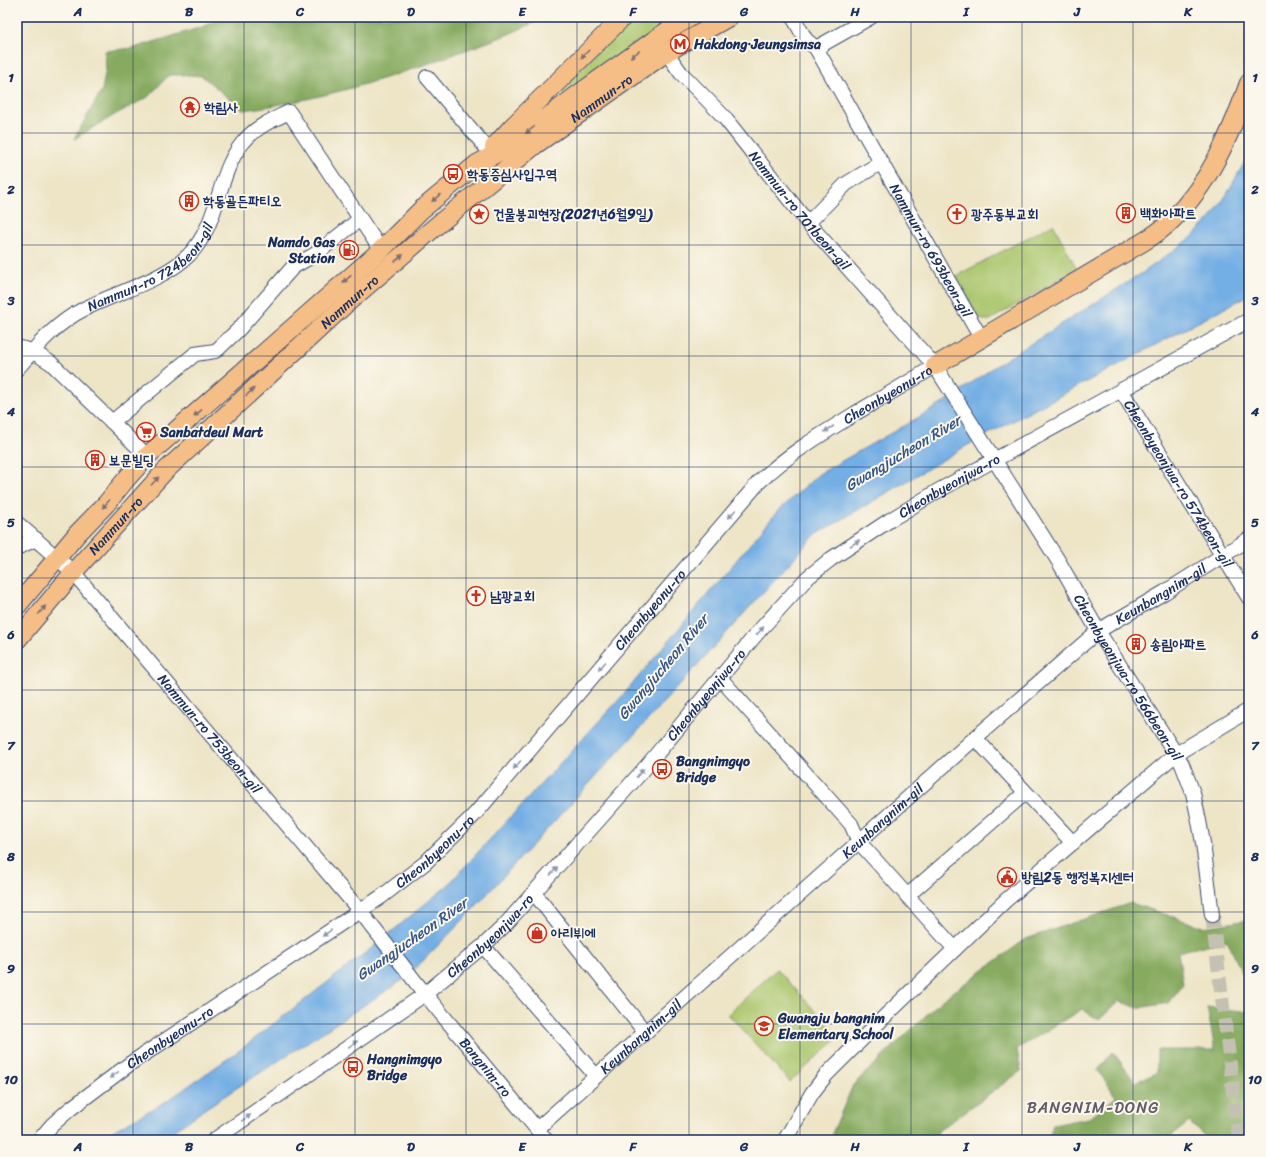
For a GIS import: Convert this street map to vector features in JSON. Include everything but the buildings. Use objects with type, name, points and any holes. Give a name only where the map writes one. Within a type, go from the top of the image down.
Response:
[{"type":"main road","points":[[477,164],[516,123],[623,17]]},
{"type":"main road","name":"Nammun-ro","points":[[17,606],[77,534],[106,504],[147,456],[379,252],[421,210],[477,164],[506,148],[584,90],[667,24],[691,17]]},
{"type":"main road","name":"Nammun-ro","points":[[17,640],[73,572],[164,472],[371,282],[535,145],[667,52],[729,17]]},
{"type":"main road","points":[[667,24],[667,52]]},
{"type":"main road","name":"Cheonbyeonu-ro","points":[[935,366],[1143,242],[1172,221],[1194,194],[1214,165],[1238,113],[1249,83]]},
{"type":"main road","points":[[371,282],[368,281],[366,276],[376,266],[379,252]]},
{"type":"street","name":"Nammun-ro 693beon-gil","points":[[793,17],[806,40],[816,48],[981,338]]},
{"type":"street","points":[[816,48],[871,17]]},
{"type":"street","name":"Nammun-ro 701beon-gil","points":[[667,52],[681,73],[724,117],[808,223],[935,366],[993,460]]},
{"type":"street","points":[[426,77],[490,152]]},
{"type":"street","name":"Nammun-ro 724beon-gil","points":[[17,369],[42,340],[66,319],[84,309],[169,271],[188,255],[202,238],[208,227],[230,163],[241,145],[256,129],[289,112],[360,219],[379,252]]},
{"type":"street","points":[[808,223],[846,184],[882,162]]},
{"type":"street","points":[[112,422],[196,354],[215,351],[218,349],[239,329],[293,267],[317,253],[360,219]]},
{"type":"street","name":"Cheonbyeonjwa-ro","points":[[214,1140],[425,994],[483,946],[504,926],[645,768],[759,631],[808,578],[831,559],[896,516],[993,460],[1249,320]]},
{"type":"street","points":[[17,346],[32,351],[51,364],[147,456]]},
{"type":"street","name":"Cheonbyeonu-ro","points":[[39,1140],[52,1125],[70,1109],[125,1067],[360,911],[425,863],[475,814],[759,482],[782,461],[832,428],[935,366]]},
{"type":"street","name":"Cheonbyeonjwa-ro 574beon-gil","points":[[1121,390],[1249,598]]},
{"type":"street","name":"Cheonbyeonjwa-ro 566beon-gil","points":[[993,460],[1059,562],[1098,631],[1182,764],[1193,793],[1203,843],[1212,915]]},
{"type":"street","name":"Nammun-ro 753beon-gil","points":[[17,523],[73,572],[360,911],[425,994]]},
{"type":"street","points":[[17,548],[36,539]]},
{"type":"street","name":"Keunbangnim-gil","points":[[541,1135],[596,1076],[975,738],[1098,631],[1165,592],[1249,539]]},
{"type":"street","points":[[720,678],[851,824],[859,842],[955,949]]},
{"type":"street","points":[[786,1140],[812,1093],[826,1075],[1005,901],[1176,754],[1249,710]]},
{"type":"street","points":[[975,738],[1073,843]]},
{"type":"street","points":[[907,896],[1025,793]]},
{"type":"street","points":[[534,893],[645,1032]]},
{"type":"street","points":[[483,946],[596,1076]]},
{"type":"street","name":"Bangnim-ro","points":[[425,994],[541,1135]]},
{"type":"green space","points":[[223,17],[544,17],[503,36],[407,71],[326,95],[271,106],[243,110],[202,76],[169,75],[148,97],[74,139],[102,90],[106,69],[105,51],[134,48],[202,27]]},
{"type":"green space","points":[[628,17],[663,17],[663,23],[657,32],[551,102]]},
{"type":"green space","points":[[1053,224],[1077,269],[990,320],[982,320],[978,317],[956,276]]},
{"type":"green space","points":[[1131,903],[1203,927],[1249,920],[1249,974],[1242,973],[1227,940],[1178,952],[1183,985],[1169,1003],[1138,1008],[1119,1001],[1099,1020],[1082,1009],[1017,1049],[1021,1071],[938,1131],[936,1140],[831,1140],[831,1136],[853,1085],[942,1000],[1026,939]]},
{"type":"green space","points":[[777,969],[839,1037],[790,1082],[728,1014]]},
{"type":"green space","points":[[1207,1007],[1249,1012],[1249,1140],[1209,1140],[1189,1122],[1166,1140],[1048,1140],[1053,1125],[1089,1118],[1116,1097],[1098,1070],[1113,1052],[1135,1082],[1157,1073],[1157,1050],[1215,1050]]},
{"type":"water","name":"Gwangjucheon River","points":[[1249,154],[1249,295],[968,445],[814,536],[635,734],[464,919],[406,978],[206,1108],[162,1140],[96,1140],[167,1101],[240,1050],[373,947],[447,886],[624,694],[777,512],[819,474],[942,404],[994,367],[1144,272],[1191,238],[1211,218],[1227,194]]},
{"type":"tunnel","points":[[1212,915],[1239,1140]]},
{"type":"place","name":"Hakdong·Jeungsimsa","points":[[680,44]]},
{"type":"place","name":"학림사","points":[[190,107]]},
{"type":"place","name":"학동증심사입구역","points":[[453,174]]},
{"type":"place","name":"학동골든파티오","points":[[189,201]]},
{"type":"place","name":"백화아파트","points":[[1126,213]]},
{"type":"place","name":"건물붕괴현장(2021년6월9일)","points":[[479,214]]},
{"type":"place","name":"광주동부교회","points":[[957,214]]},
{"type":"place","name":"Namdo Gas Station","points":[[349,250]]},
{"type":"place","name":"Sanbatdeul Mart","points":[[146,432]]},
{"type":"place","name":"보문빌딩","points":[[95,460]]},
{"type":"place","name":"남광교회","points":[[476,596]]},
{"type":"place","name":"송림아파트","points":[[1136,644]]},
{"type":"place","name":"Bangnimgyo Bridge","points":[[662,769]]},
{"type":"place","name":"방림2동 행정복지센터","points":[[1007,877]]},
{"type":"place","name":"아리뷔에","points":[[537,933]]},
{"type":"place","name":"Gwangju bangnim Elementary School","points":[[764,1026]]},
{"type":"place","name":"Hangnimgyo Bridge","points":[[353,1067]]},
{"type":"district","name":"BANGNIM-DONG","points":[[1093,1107]]}]
